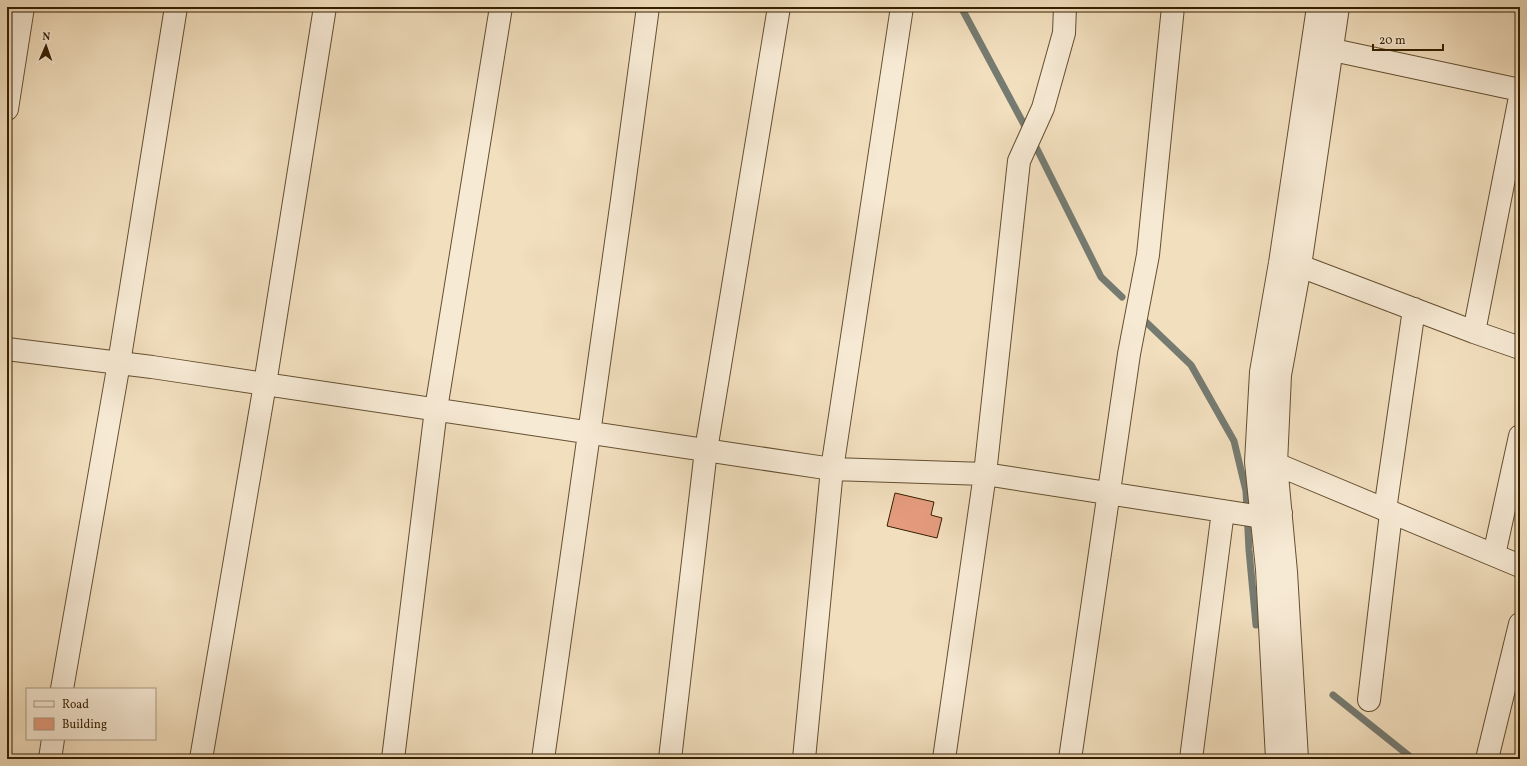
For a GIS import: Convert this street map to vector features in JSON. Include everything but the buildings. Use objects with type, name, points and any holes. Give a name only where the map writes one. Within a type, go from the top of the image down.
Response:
[{"type":"street","points":[[7,109],[23,7]]},
{"type":"street","points":[[62,688],[119,363],[176,7]]},
{"type":"street","points":[[201,759],[265,384],[325,7]]},
{"type":"street","points":[[393,759],[436,409],[501,7]]},
{"type":"street","points":[[543,759],[648,7]]},
{"type":"street","points":[[670,759],[706,450],[780,7]]},
{"type":"street","points":[[804,759],[832,469],[902,7]]},
{"type":"street","points":[[944,759],[985,474],[1019,161],[1043,108],[1064,33],[1065,7]]},
{"type":"street","points":[[1070,759],[1129,354],[1148,255],[1173,7]]},
{"type":"street","points":[[1297,759],[1286,572],[1256,462],[1261,372],[1280,264],[1318,7]]},
{"type":"street","points":[[1277,759],[1266,569],[1276,464],[1280,375],[1300,266],[1338,7]]},
{"type":"street","points":[[1332,50],[1520,90]]},
{"type":"street","points":[[1474,332],[1520,98]]},
{"type":"street","points":[[1300,266],[1414,310],[1520,348]]},
{"type":"street","points":[[1369,700],[1388,512],[1414,310]]},
{"type":"street","points":[[7,349],[265,384],[832,469],[985,474],[1223,511],[1271,515]]},
{"type":"street","points":[[1494,555],[1520,436]]},
{"type":"street","points":[[1276,464],[1520,566]]},
{"type":"street","points":[[1191,759],[1223,511]]},
{"type":"street","points":[[1487,759],[1520,624]]},
{"type":"street","points":[[50,759],[53,740]]},
{"type":"waterway","points":[[961,7],[1028,132]]},
{"type":"waterway","points":[[1033,141],[1101,277],[1122,297]]},
{"type":"waterway","points":[[1146,322],[1191,365],[1234,441],[1246,491],[1249,550],[1256,625]]},
{"type":"waterway","points":[[1333,695],[1413,759]]}]
